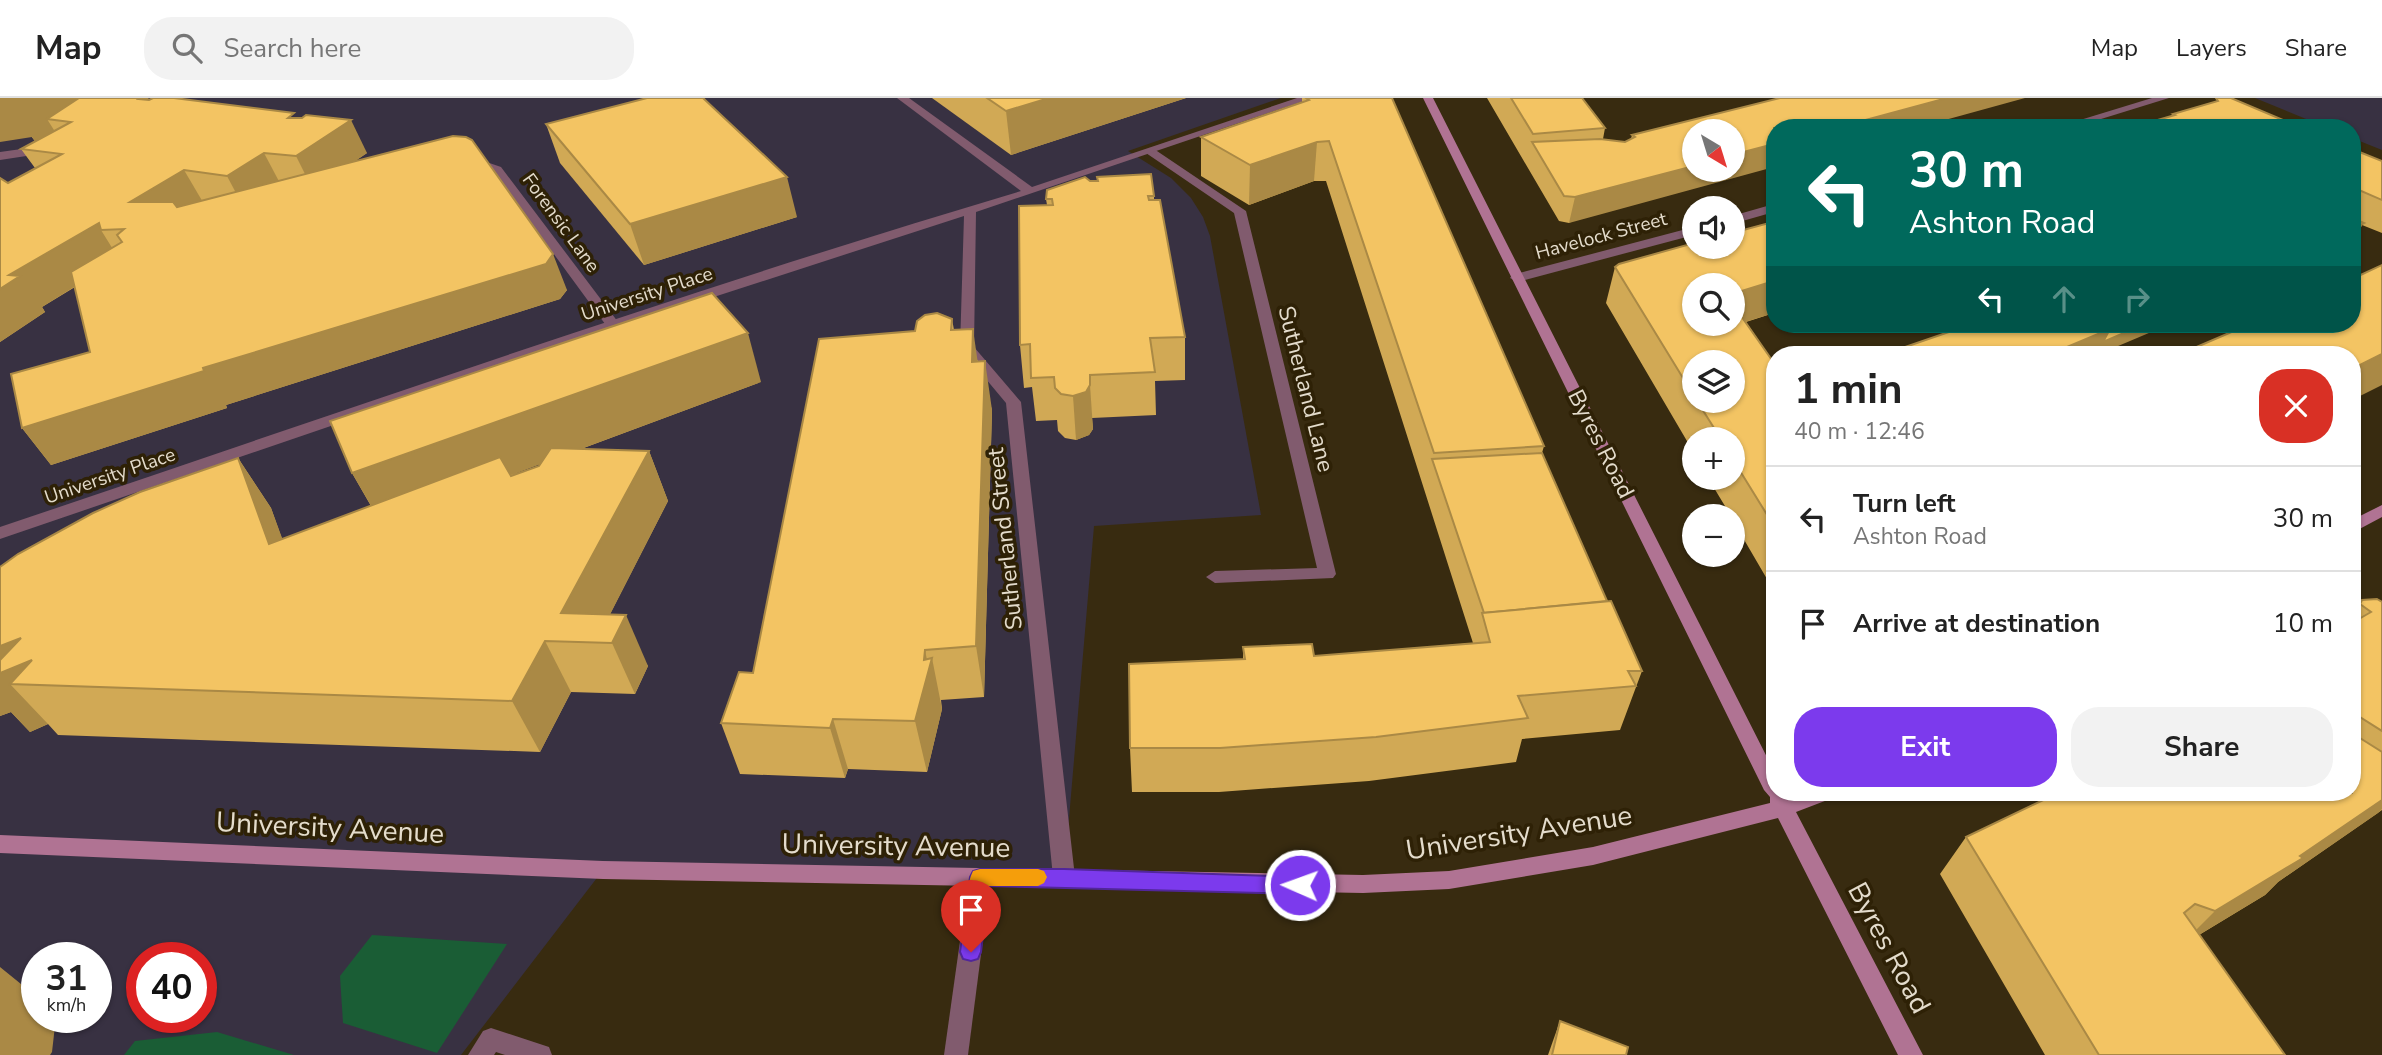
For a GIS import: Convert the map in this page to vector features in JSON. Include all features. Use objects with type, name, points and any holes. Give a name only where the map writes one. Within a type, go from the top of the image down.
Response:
[{"type":"street","points":[[902,98],[1030,192]]},
{"type":"street","name":"University Place","points":[[0,533],[613,325],[890,234],[1030,192],[1308,98]]},
{"type":"street","name":"Byres Road","points":[[1428,98],[1766,773]]},
{"type":"street","points":[[2090,119],[2164,98]]},
{"type":"street","points":[[0,156],[43,149],[38,160]]},
{"type":"street","name":"Sutherland Lane","points":[[1150,151],[1240,211],[1327,574],[1215,577]]},
{"type":"street","name":"Forensic Lane","points":[[460,162],[497,170],[613,325]]},
{"type":"street","points":[[1745,216],[1766,210]]},
{"type":"street","name":"Sutherland Street","points":[[970,211],[967,348],[1013,402],[1064,877]]},
{"type":"street","name":"Havelock Street","points":[[1517,278],[1682,234]]},
{"type":"street","points":[[2361,522],[2382,510]]},
{"type":"street","name":"University Avenue","points":[[0,844],[603,870],[1064,877],[1300,885],[1449,880],[1533,867],[1638,846],[1767,801]]},
{"type":"street","name":"Byres Road","points":[[1780,801],[1911,1055]]},
{"type":"street","points":[[956,1055],[980,877]]},
{"type":"street","points":[[486,1047],[540,1055]]},
{"type":"shaded area","points":[[0,98],[1281,98],[1128,151],[1171,178],[1191,198],[1203,217],[1210,236],[1261,515],[1094,526],[1064,877],[603,870],[461,1055],[0,1055]]},
{"type":"shaded area","points":[[2255,98],[2382,98],[2382,150],[2361,142],[2361,119],[2306,119]]},
{"type":"green space","points":[[372,935],[507,944],[437,1053],[343,1023],[340,976]]},
{"type":"green space","points":[[217,1032],[294,1055],[124,1055],[135,1041]]},
{"type":"building","points":[[79,98],[174,98],[294,113],[288,118],[302,118],[306,115],[351,120],[296,156],[264,153],[227,176],[184,170],[130,202],[173,202],[177,207],[453,136],[466,137],[472,140],[553,254],[546,264],[203,368],[204,371],[22,428],[11,374],[90,352],[71,272],[122,242],[117,235],[124,229],[101,230],[99,223],[9,275],[20,276],[0,289],[0,178],[8,183],[62,154],[21,149],[71,122],[47,119]]},
{"type":"building","points":[[647,98],[703,98],[787,177],[630,224],[546,124]]},
{"type":"building","points":[[987,98],[1049,98],[1006,111]]},
{"type":"building","points":[[1306,98],[1392,98],[1544,446],[1434,453],[1329,141],[1317,142],[1250,165],[1201,137],[1309,100]]},
{"type":"building","points":[[1511,98],[1582,98],[1605,128],[1533,134]]},
{"type":"building","points":[[1780,98],[1947,98],[1869,119],[1766,119],[1766,146],[1745,152],[1745,119],[1696,119]]},
{"type":"building","points":[[2216,98],[2231,98],[2281,119],[2161,119],[2218,101]]},
{"type":"building","points":[[1682,122],[1682,169],[1575,197],[1564,196],[1532,142],[1600,139],[1625,142],[1635,137],[1632,135]]},
{"type":"building","points":[[2361,153],[2382,161],[2382,200],[2361,191]]},
{"type":"building","points":[[1151,174],[1154,196],[1148,196],[1149,200],[1160,200],[1185,337],[1150,338],[1155,372],[1090,375],[1090,385],[1086,392],[1073,396],[1061,394],[1055,388],[1054,377],[1031,378],[1030,344],[1020,345],[1019,206],[1053,205],[1052,199],[1046,199],[1047,190],[1085,177],[1090,181],[1098,181],[1097,177]]},
{"type":"building","points":[[1766,224],[1766,283],[1745,290],[1745,273],[1682,273],[1682,336],[1745,336],[1745,322],[1766,352],[1766,513],[1745,479],[1745,427],[1713,427],[1705,413],[1745,413],[1745,350],[1682,350],[1682,376],[1615,267],[1682,246],[1682,259],[1745,259],[1745,229]]},
{"type":"building","points":[[2382,265],[2382,354],[2361,364],[2361,346],[2199,346],[2229,333],[2361,333],[2361,275]]},
{"type":"building","points":[[712,293],[748,333],[352,473],[330,421]]},
{"type":"building","points":[[937,313],[952,319],[951,330],[973,329],[972,362],[985,361],[976,646],[925,650],[924,660],[932,658],[915,721],[833,719],[830,728],[721,723],[739,672],[753,673],[819,339],[915,331],[917,321],[925,315]]},
{"type":"building","points":[[1946,333],[2100,333],[2069,346],[1908,346]]},
{"type":"building","points":[[2108,333],[2124,333],[2103,342]]},
{"type":"building","points":[[551,448],[649,451],[561,613],[626,615],[612,643],[545,641],[512,701],[10,684],[32,660],[0,673],[0,660],[21,638],[0,646],[0,567],[18,554],[93,513],[140,492],[238,458],[269,544],[500,457],[511,476],[539,466]]},
{"type":"building","points":[[1542,453],[1607,601],[1484,613],[1432,459]]},
{"type":"building","points":[[2377,599],[2382,602],[2382,731],[2361,718],[2361,618],[2371,612],[2361,605],[2362,600]]},
{"type":"building","points":[[1611,601],[1642,671],[1628,671],[1636,686],[1518,696],[1528,718],[1376,737],[1220,748],[1130,748],[1129,664],[1245,659],[1243,647],[1312,644],[1314,656],[1490,642],[1482,613]]},
{"type":"building","points":[[2361,739],[2382,752],[2382,800],[2300,856],[2303,858],[2215,911],[2195,904],[2184,913],[2285,1055],[2099,1055],[1966,837],[2041,801],[2361,801]]},
{"type":"building","points":[[1560,1021],[1628,1047],[1626,1055],[1552,1055]]},
{"type":"slow traffic","points":[[978,899],[980,877],[1038,877]]},
{"type":"route","points":[[971,952],[980,877],[1300,885]]}]
